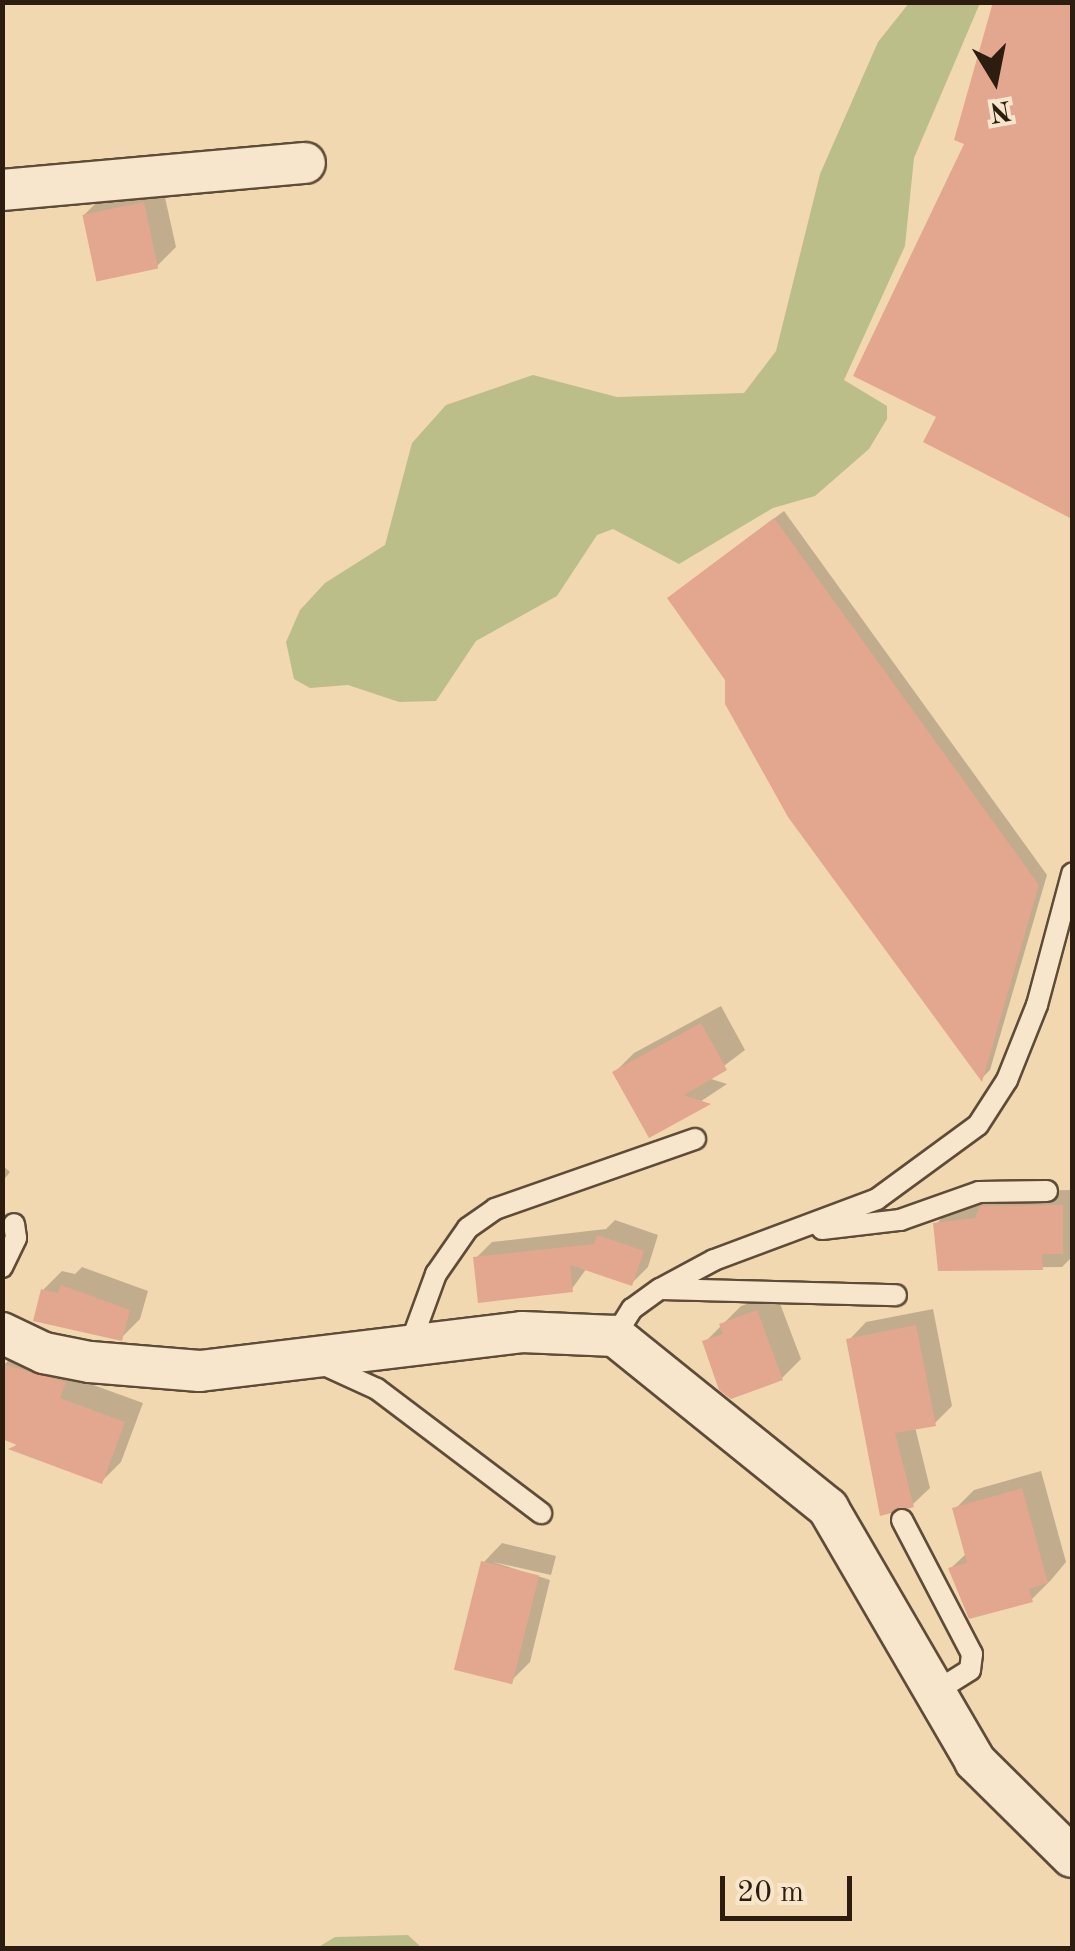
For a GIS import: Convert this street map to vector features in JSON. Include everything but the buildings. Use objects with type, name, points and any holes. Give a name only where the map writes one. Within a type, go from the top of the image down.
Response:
[{"type":"street","points":[[2,190],[304,163]]},
{"type":"street","points":[[2,1333],[44,1353],[140,1369],[200,1371],[522,1332],[615,1336],[828,1508],[975,1760],[1072,1857]]},
{"type":"lane","points":[[615,1336],[632,1309],[660,1289],[714,1260],[800,1231],[876,1199],[978,1125],[1031,1022],[1072,874]]},
{"type":"lane","points":[[410,1345],[436,1274],[481,1218],[572,1179],[694,1139]]},
{"type":"lane","points":[[800,1231],[900,1220],[979,1192],[1046,1191]]},
{"type":"lane","points":[[2,1267],[16,1238],[14,1224]]},
{"type":"lane","points":[[660,1289],[896,1295]]},
{"type":"lane","points":[[311,1358],[377,1389],[541,1513]]},
{"type":"lane","points":[[902,1520],[972,1654],[970,1670],[937,1691]]},
{"type":"green space","points":[[909,3],[980,3],[914,158],[905,246],[844,380],[887,406],[887,419],[869,449],[815,496],[773,508],[679,564],[613,529],[597,535],[557,596],[476,641],[436,701],[399,702],[348,685],[310,688],[294,679],[286,642],[300,610],[325,583],[385,545],[412,443],[446,405],[533,375],[617,397],[744,393],[776,351],[820,174],[878,42]]},
{"type":"green space","points":[[408,1935],[422,1948],[317,1948],[335,1937]]}]
